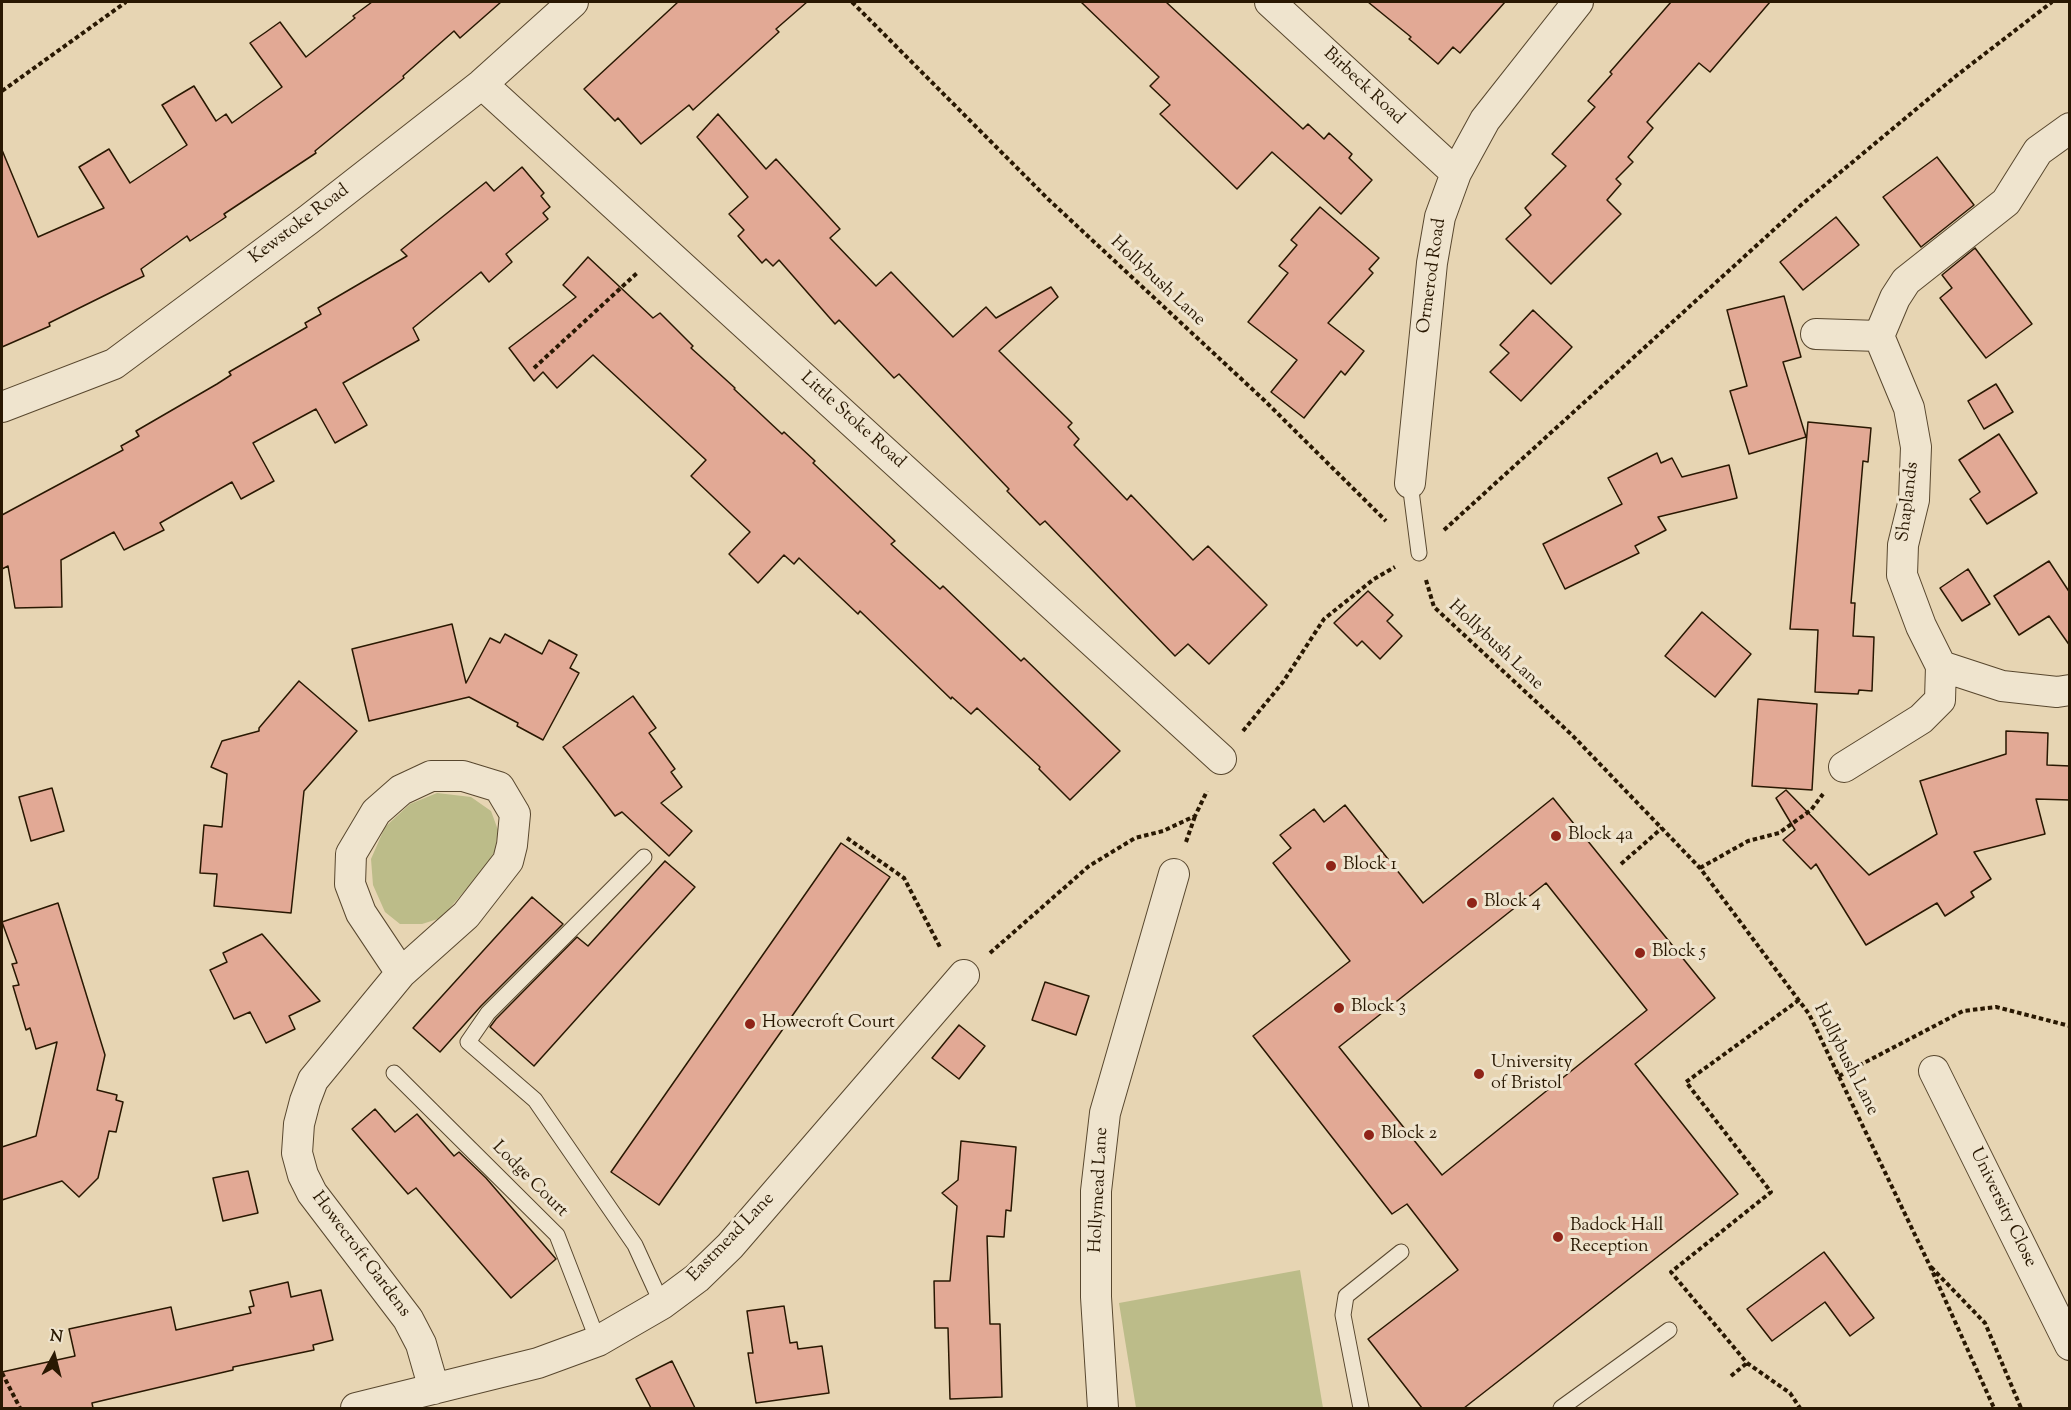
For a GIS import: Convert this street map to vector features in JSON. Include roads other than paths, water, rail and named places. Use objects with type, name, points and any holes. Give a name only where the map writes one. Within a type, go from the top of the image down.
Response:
[{"type":"street","name":"Kewstoke Road","points":[[2,407],[114,364],[308,220],[482,84],[573,2]]},
{"type":"street","name":"Birbeck Road","points":[[1270,2],[1456,173]]},
{"type":"street","name":"Ormerod Road","points":[[1410,483],[1432,263],[1440,217],[1456,173],[1485,120],[1578,2]]},
{"type":"street","name":"Little Stoke Road","points":[[482,84],[1221,759]]},
{"type":"street","points":[[1815,334],[1879,336],[1895,298],[1906,281],[2006,202],[2038,151],[2070,128]]},
{"type":"street","name":"Shaplands","points":[[1844,768],[1921,719],[1940,700],[1941,666],[1922,626],[1902,574],[1904,545],[1914,500],[1916,447],[1909,408],[1879,336]]},
{"type":"street","points":[[1941,666],[2002,686],[2057,692],[2070,690]]},
{"type":"street","name":"Howecroft Gardens","points":[[401,973],[361,913],[350,884],[351,854],[376,813],[401,790],[411,785],[431,776],[463,776],[499,787],[515,814],[508,861],[466,915],[401,973],[313,1080],[299,1124],[297,1153],[303,1176],[312,1193],[408,1319],[421,1344],[434,1389]]},
{"type":"street","name":"Hollymead Lane","points":[[1103,1408],[1096,1297],[1096,1191],[1105,1113],[1174,874]]},
{"type":"street","name":"Eastmead Lane","points":[[356,1408],[538,1363],[598,1341],[662,1304],[697,1278],[730,1246],[961,978]]},
{"type":"street","name":"University Close","points":[[1934,1071],[2070,1345]]},
{"type":"lane","points":[[1410,483],[1419,553]]},
{"type":"lane","points":[[644,857],[488,1013],[468,1042],[535,1100],[635,1245],[662,1304]]},
{"type":"lane","name":"Lodge Court","points":[[394,1073],[557,1235],[598,1341]]},
{"type":"lane","points":[[1361,1408],[1343,1315],[1346,1296],[1401,1252]]},
{"type":"lane","points":[[1562,1408],[1669,1330]]},
{"type":"place","name":"Block 4a","points":[[1556,836]]},
{"type":"place","name":"Block 1","points":[[1331,866]]},
{"type":"place","name":"Block 4","points":[[1472,903]]},
{"type":"place","name":"Block 5","points":[[1640,953]]},
{"type":"place","name":"Block 3","points":[[1339,1008]]},
{"type":"place","name":"Howecroft Court","points":[[750,1024]]},
{"type":"place","name":"University of Bristol","points":[[1479,1074]]},
{"type":"place","name":"Block 2","points":[[1369,1135]]},
{"type":"place","name":"Badock Hall Reception","points":[[1558,1237]]}]
